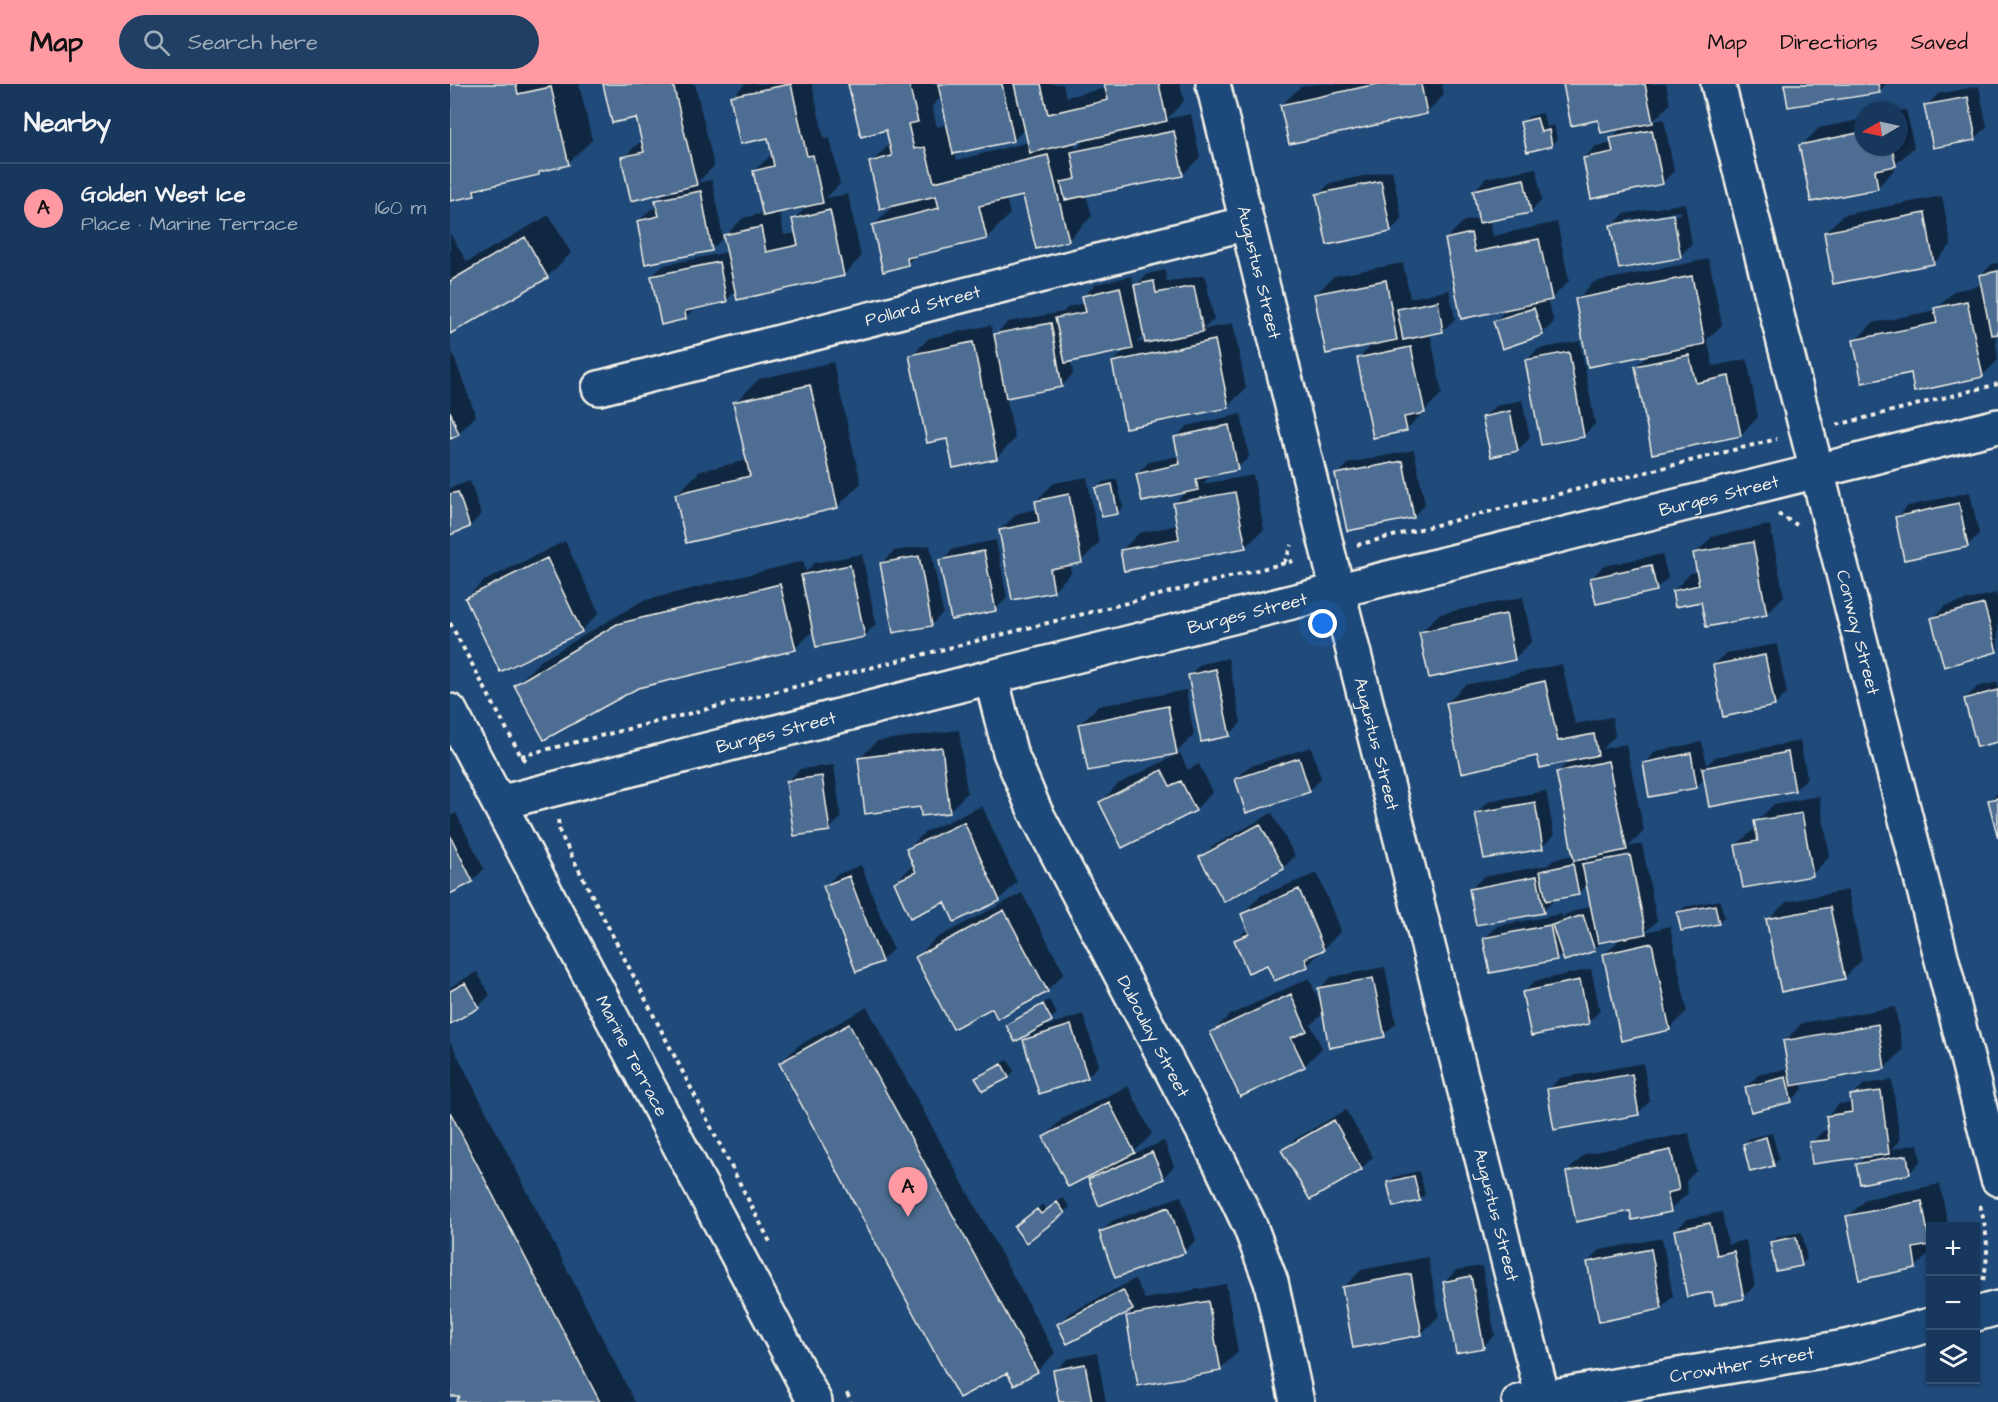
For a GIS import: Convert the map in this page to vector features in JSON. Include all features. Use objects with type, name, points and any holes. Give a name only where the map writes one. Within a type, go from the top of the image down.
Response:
[{"type":"street","name":"Augustus Street","points":[[1212,84],[1535,1401]]},
{"type":"street","name":"Conway Street","points":[[1718,84],[1998,1179]]},
{"type":"street","name":"Pollard Street","points":[[599,388],[1247,223]]},
{"type":"street","name":"Burges Street","points":[[499,803],[991,677],[1998,426]]},
{"type":"street","name":"Duboulay Street","points":[[991,677],[1010,752],[1035,811],[1219,1161],[1250,1226],[1271,1282],[1297,1402]]},
{"type":"street","name":"Marine Terrace","points":[[450,711],[814,1402]]},
{"type":"street","points":[[1980,1313],[1998,1308]]},
{"type":"street","name":"Crowther Street","points":[[1535,1401],[1841,1348],[1926,1326]]},
{"type":"path","points":[[1829,427],[1998,384]]},
{"type":"path","points":[[1354,546],[1763,443]]},
{"type":"path","points":[[450,623],[521,756],[1296,560]]},
{"type":"path","points":[[557,813],[560,833],[776,1255]]},
{"type":"path","points":[[846,1391],[851,1402]]},
{"type":"building","points":[[450,84],[516,84],[518,94],[551,87],[569,165],[539,172],[539,175],[474,190],[475,196],[450,201]]},
{"type":"building","points":[[603,84],[673,84],[697,185],[631,201],[621,157],[644,152],[636,118],[612,123]]},
{"type":"building","points":[[791,84],[807,156],[813,155],[823,203],[763,216],[753,171],[774,166],[768,138],[740,144],[730,96]]},
{"type":"building","points":[[848,84],[909,84],[918,122],[908,124],[914,149],[925,147],[934,182],[1048,155],[1069,241],[1036,249],[1023,196],[979,206],[987,239],[907,258],[908,265],[883,272],[872,225],[939,208],[936,196],[880,209],[869,162],[892,156],[886,130],[861,137]]},
{"type":"building","points":[[938,84],[1002,84],[1014,141],[953,154]]},
{"type":"building","points":[[1014,84],[1041,84],[1048,114],[1108,100],[1104,84],[1159,84],[1167,121],[1030,153]]},
{"type":"building","points":[[1377,84],[1421,84],[1427,114],[1289,144],[1280,105]]},
{"type":"building","points":[[1563,84],[1645,84],[1653,123],[1601,133],[1598,120],[1571,126]]},
{"type":"building","points":[[1784,84],[1878,84],[1880,93],[1788,107]]},
{"type":"building","points":[[1968,97],[1976,140],[1933,148],[1924,105]]},
{"type":"building","points":[[1537,118],[1541,132],[1549,130],[1552,146],[1527,152],[1520,122]]},
{"type":"building","points":[[1652,130],[1663,184],[1591,199],[1583,158],[1613,152],[1610,138]]},
{"type":"building","points":[[1174,131],[1183,176],[1065,200],[1061,182],[1076,179],[1071,152]]},
{"type":"building","points":[[1854,134],[1854,156],[1894,156],[1896,166],[1875,170],[1878,189],[1811,202],[1799,145]]},
{"type":"building","points":[[1524,179],[1531,213],[1479,223],[1473,190]]},
{"type":"building","points":[[1381,181],[1391,232],[1327,245],[1316,194]]},
{"type":"building","points":[[701,191],[712,251],[645,264],[637,221],[659,216],[655,200]]},
{"type":"building","points":[[830,210],[844,276],[737,300],[723,235],[761,227],[766,252],[798,245],[792,219]]},
{"type":"building","points":[[1925,213],[1934,264],[1833,284],[1824,232]]},
{"type":"building","points":[[1673,214],[1681,258],[1619,269],[1610,225]]},
{"type":"building","points":[[1471,233],[1475,252],[1539,239],[1552,300],[1461,319],[1445,239]]},
{"type":"building","points":[[525,237],[548,278],[450,334],[450,281]]},
{"type":"building","points":[[719,262],[727,302],[685,311],[686,319],[661,325],[651,276]]},
{"type":"building","points":[[1998,271],[1998,334],[1991,335],[1979,275]]},
{"type":"building","points":[[1692,276],[1705,344],[1588,367],[1575,299]]},
{"type":"building","points":[[1386,280],[1397,340],[1326,354],[1314,294]]},
{"type":"building","points":[[1154,281],[1156,293],[1194,286],[1203,332],[1145,343],[1134,285]]},
{"type":"building","points":[[1120,287],[1133,349],[1065,363],[1055,318],[1086,312],[1082,296]]},
{"type":"building","points":[[1438,301],[1443,332],[1403,340],[1397,309]]},
{"type":"building","points":[[1967,301],[1983,377],[1914,392],[1911,373],[1862,383],[1853,340],[1937,323],[1934,308]]},
{"type":"building","points":[[1534,308],[1543,335],[1502,349],[1493,321]]},
{"type":"building","points":[[1051,323],[1062,387],[1006,398],[994,334]]},
{"type":"building","points":[[1215,340],[1229,408],[1125,428],[1112,362]]},
{"type":"building","points":[[973,342],[997,459],[953,468],[947,439],[927,443],[909,355]]},
{"type":"building","points":[[1411,347],[1425,413],[1404,417],[1407,431],[1373,438],[1357,358]]},
{"type":"building","points":[[1569,352],[1584,437],[1541,445],[1525,360]]},
{"type":"building","points":[[1689,355],[1696,383],[1729,376],[1741,436],[1652,454],[1635,366]]},
{"type":"building","points":[[810,385],[838,508],[686,543],[675,494],[750,476],[733,402]]},
{"type":"building","points":[[450,411],[459,435],[450,439]]},
{"type":"building","points":[[1510,411],[1518,451],[1491,457],[1482,417]]},
{"type":"building","points":[[1229,425],[1238,470],[1196,479],[1198,490],[1142,502],[1136,474],[1180,464],[1174,437]]},
{"type":"building","points":[[1403,461],[1414,518],[1347,531],[1335,474]]},
{"type":"building","points":[[1112,484],[1118,514],[1102,517],[1095,488]]},
{"type":"building","points":[[458,492],[470,527],[450,535],[450,494]]},
{"type":"building","points":[[1235,492],[1246,548],[1124,571],[1120,550],[1179,539],[1173,503]]},
{"type":"building","points":[[1069,494],[1082,563],[1050,569],[1054,592],[1012,600],[999,530],[1039,522],[1035,501]]},
{"type":"building","points":[[1959,503],[1968,547],[1904,560],[1895,517]]},
{"type":"building","points":[[1753,542],[1767,615],[1706,627],[1701,602],[1675,607],[1672,591],[1699,585],[1693,553]]},
{"type":"building","points":[[984,551],[996,611],[951,620],[939,560]]},
{"type":"building","points":[[919,556],[932,626],[893,633],[880,563]]},
{"type":"building","points":[[547,558],[582,632],[500,672],[465,598]]},
{"type":"building","points":[[850,565],[865,637],[816,647],[801,575]]},
{"type":"building","points":[[1651,565],[1657,591],[1596,604],[1590,578]]},
{"type":"building","points":[[780,584],[796,650],[638,688],[544,740],[514,685],[617,624]]},
{"type":"building","points":[[1984,604],[1997,652],[1944,667],[1931,618]]},
{"type":"building","points":[[1506,614],[1515,660],[1429,678],[1419,632]]},
{"type":"building","points":[[1765,655],[1775,706],[1723,717],[1713,665]]},
{"type":"building","points":[[1216,669],[1230,736],[1201,742],[1188,675]]},
{"type":"building","points":[[1545,681],[1558,741],[1594,734],[1598,755],[1540,768],[1537,756],[1461,773],[1446,703]]},
{"type":"building","points":[[1998,690],[1998,742],[1977,747],[1964,699]]},
{"type":"building","points":[[1168,706],[1177,754],[1088,771],[1078,724]]},
{"type":"building","points":[[942,747],[950,813],[921,816],[920,807],[865,814],[858,758]]},
{"type":"building","points":[[1788,752],[1795,791],[1709,807],[1702,768]]},
{"type":"building","points":[[1691,753],[1697,788],[1649,797],[1643,763]]},
{"type":"building","points":[[1299,758],[1310,792],[1246,813],[1235,779]]},
{"type":"building","points":[[1608,761],[1627,850],[1574,861],[1556,772]]},
{"type":"building","points":[[1162,770],[1170,786],[1181,781],[1196,811],[1122,848],[1099,802]]},
{"type":"building","points":[[822,776],[830,831],[794,836],[786,781]]},
{"type":"building","points":[[1998,798],[1998,838],[1988,800]]},
{"type":"building","points":[[1535,802],[1543,849],[1484,859],[1475,813]]},
{"type":"building","points":[[1802,813],[1813,876],[1743,888],[1735,845],[1758,841],[1754,821]]},
{"type":"building","points":[[964,822],[1000,901],[954,922],[945,902],[910,918],[894,882],[916,872],[906,849]]},
{"type":"building","points":[[1260,824],[1284,869],[1224,902],[1199,857]]},
{"type":"building","points":[[450,835],[473,882],[450,894]]},
{"type":"building","points":[[1630,855],[1646,934],[1598,943],[1582,864]]},
{"type":"building","points":[[1573,864],[1579,895],[1546,901],[1540,871]]},
{"type":"building","points":[[849,876],[882,962],[856,972],[823,886]]},
{"type":"building","points":[[1537,876],[1544,913],[1476,925],[1469,889]]},
{"type":"building","points":[[1299,889],[1324,950],[1305,958],[1308,967],[1274,981],[1267,965],[1248,973],[1234,940],[1249,934],[1241,914]]},
{"type":"building","points":[[1715,905],[1719,924],[1681,931],[1677,912]]},
{"type":"building","points":[[1830,907],[1845,979],[1781,992],[1766,919]]},
{"type":"building","points":[[1004,910],[1048,992],[997,1019],[992,1008],[953,1029],[915,957]]},
{"type":"building","points":[[1583,915],[1595,951],[1564,961],[1552,925]]},
{"type":"building","points":[[1550,925],[1557,960],[1490,973],[1483,938]]},
{"type":"building","points":[[1652,943],[1670,1030],[1621,1041],[1603,954]]},
{"type":"building","points":[[1373,978],[1385,1037],[1329,1048],[1318,988]]},
{"type":"building","points":[[1580,980],[1589,1024],[1531,1036],[1522,992]]},
{"type":"building","points":[[465,983],[479,1008],[450,1024],[450,991]]},
{"type":"building","points":[[1291,994],[1307,1031],[1291,1038],[1305,1067],[1240,1097],[1210,1032]]},
{"type":"building","points":[[1043,1004],[1052,1021],[1015,1042],[1006,1025]]},
{"type":"building","points":[[849,1024],[1038,1372],[1014,1385],[1007,1373],[959,1398],[779,1063]]},
{"type":"building","points":[[1878,1024],[1885,1069],[1791,1086],[1783,1041]]},
{"type":"building","points":[[1071,1025],[1088,1078],[1039,1094],[1023,1040]]},
{"type":"building","points":[[1002,1064],[1009,1078],[983,1091],[975,1078]]},
{"type":"building","points":[[1632,1074],[1639,1115],[1554,1130],[1547,1089]]},
{"type":"building","points":[[1786,1077],[1792,1102],[1751,1112],[1745,1087]]},
{"type":"building","points":[[1881,1091],[1889,1154],[1812,1164],[1809,1142],[1829,1140],[1826,1116],[1852,1112],[1850,1095]]},
{"type":"building","points":[[1109,1102],[1135,1153],[1068,1187],[1043,1137]]},
{"type":"building","points":[[450,1112],[600,1402],[456,1402],[459,1396],[450,1396]]},
{"type":"building","points":[[1334,1120],[1362,1170],[1310,1200],[1281,1150]]},
{"type":"building","points":[[1766,1137],[1774,1166],[1750,1172],[1743,1144]]},
{"type":"building","points":[[1671,1150],[1679,1190],[1667,1193],[1671,1212],[1632,1220],[1630,1211],[1576,1222],[1566,1172]]},
{"type":"building","points":[[1152,1152],[1164,1179],[1099,1206],[1088,1179]]},
{"type":"building","points":[[1907,1155],[1910,1174],[1860,1184],[1856,1164]]},
{"type":"building","points":[[1414,1176],[1420,1201],[1393,1207],[1387,1182]]},
{"type":"building","points":[[1922,1201],[1926,1223],[1926,1246],[1913,1248],[1916,1268],[1859,1280],[1846,1216]]},
{"type":"building","points":[[1057,1202],[1065,1213],[1026,1243],[1014,1227],[1037,1209],[1041,1214]]},
{"type":"building","points":[[1169,1207],[1185,1253],[1115,1278],[1099,1232]]},
{"type":"building","points":[[1710,1223],[1717,1255],[1734,1251],[1744,1299],[1715,1305],[1712,1292],[1687,1297],[1674,1230]]},
{"type":"building","points":[[1796,1237],[1802,1266],[1776,1271],[1770,1242]]},
{"type":"building","points":[[1651,1249],[1662,1309],[1599,1322],[1587,1262]]},
{"type":"building","points":[[1411,1274],[1422,1335],[1353,1348],[1342,1287]]},
{"type":"building","points":[[1471,1276],[1484,1348],[1456,1353],[1443,1282]]},
{"type":"building","points":[[1123,1290],[1133,1310],[1067,1344],[1057,1324]]},
{"type":"building","points":[[1208,1301],[1221,1371],[1138,1386],[1126,1316]]},
{"type":"building","points":[[1085,1364],[1092,1402],[1059,1402],[1053,1370]]},
{"type":"place","name":"Golden West Ice","points":[[908,1217]]}]
